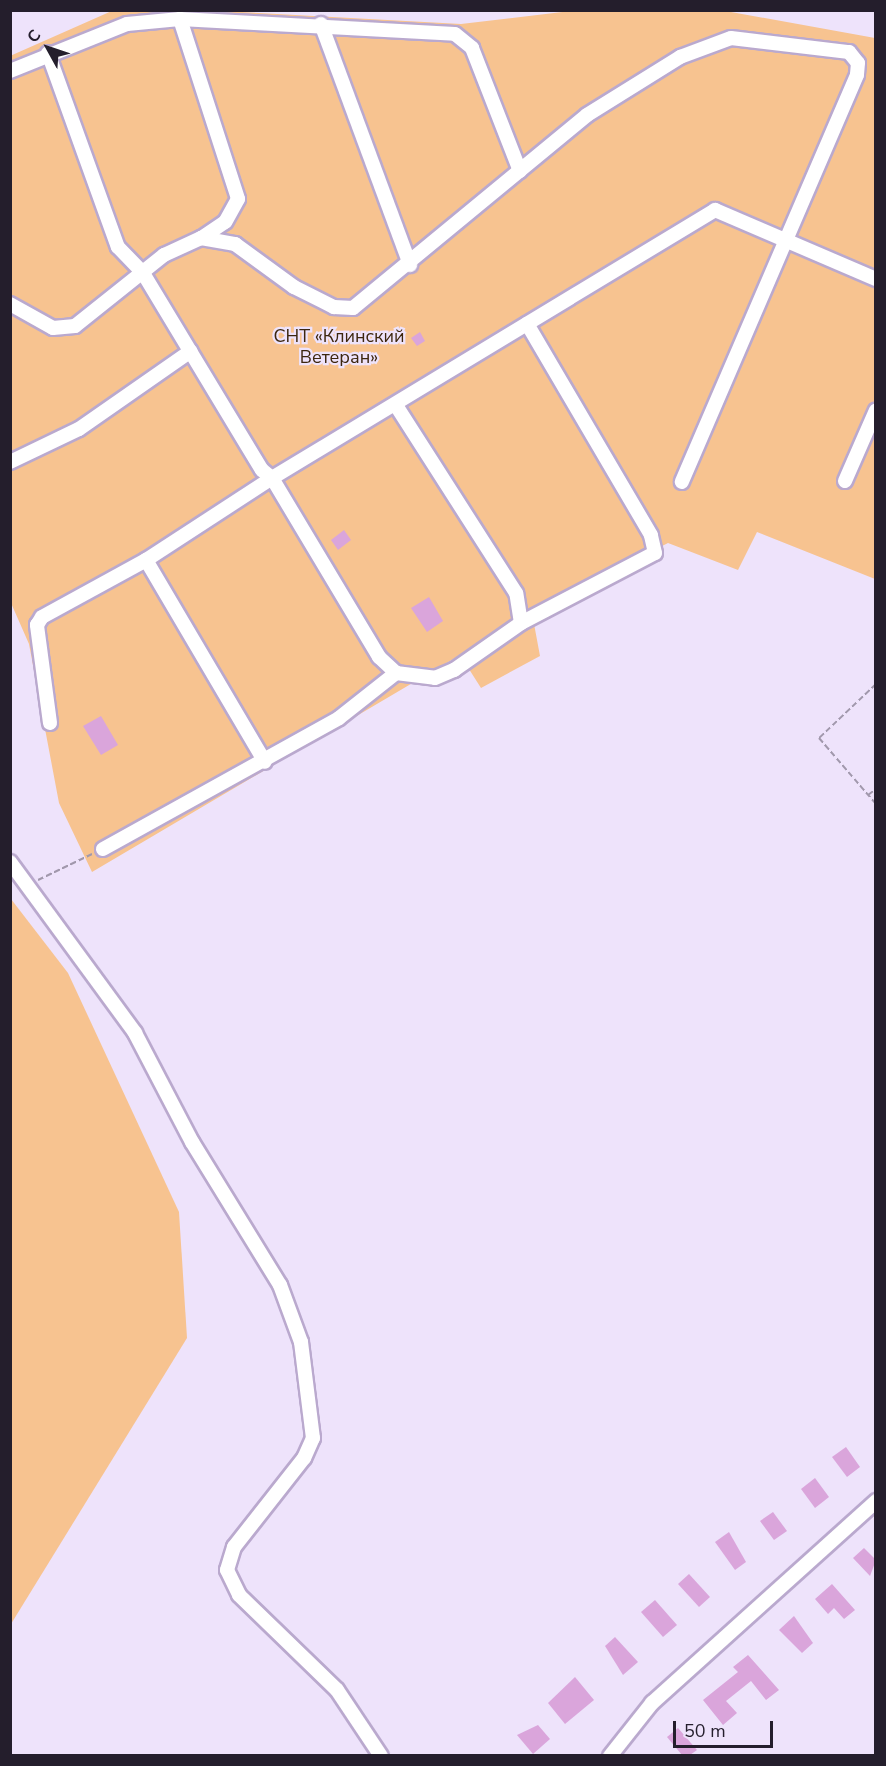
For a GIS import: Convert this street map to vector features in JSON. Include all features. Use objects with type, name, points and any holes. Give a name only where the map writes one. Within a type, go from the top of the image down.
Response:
[{"type":"street","points":[[10,304],[53,328],[75,326],[181,243],[201,238],[225,222],[238,199],[180,19]]},
{"type":"street","points":[[10,71],[48,53],[127,24],[180,19],[321,24],[464,38],[520,171]]},
{"type":"street","points":[[321,24],[410,265]]},
{"type":"street","points":[[201,238],[235,244],[294,287],[334,307],[352,308],[369,300],[587,115],[701,48],[731,38],[753,38],[849,52],[858,63],[857,75],[682,482]]},
{"type":"street","points":[[48,53],[118,247],[133,268],[143,273],[262,470],[272,478],[379,657],[396,673],[435,678],[454,670],[521,623],[655,553],[651,535],[527,324]]},
{"type":"street","points":[[50,723],[37,625],[146,560],[272,478],[715,210],[876,279]]},
{"type":"street","points":[[10,462],[79,429],[191,351]]},
{"type":"street","points":[[396,405],[516,593],[521,623]]},
{"type":"street","points":[[845,481],[876,410]]},
{"type":"street","points":[[146,560],[264,762]]},
{"type":"street","points":[[103,849],[264,762],[339,718],[396,673]]},
{"type":"street","points":[[10,862],[29,884],[135,1033],[192,1142],[280,1285],[301,1342],[313,1438],[304,1458],[234,1547],[227,1570],[239,1595],[337,1690],[381,1755]]},
{"type":"street","points":[[610,1755],[652,1703],[876,1501]]},
{"type":"path","points":[[876,684],[819,738],[876,804]]},
{"type":"path","points":[[868,795],[876,789]]},
{"type":"path","points":[[29,884],[103,849]]},
{"type":"green space","name":"СНТ «Клинский Ветеран»","points":[[114,10],[224,11],[461,24],[579,10],[720,10],[875,38],[875,579],[757,532],[738,570],[668,543],[532,613],[540,656],[481,688],[460,655],[92,872],[59,803],[29,644],[11,603],[10,56]]},
{"type":"green space","points":[[11,899],[68,973],[179,1212],[187,1338],[11,1624]]},
{"type":"building","points":[[420,332],[425,341],[417,346],[411,338]]},
{"type":"building","points":[[344,530],[351,540],[338,550],[331,540]]},
{"type":"building","points":[[429,597],[443,621],[427,632],[411,608]]},
{"type":"building","points":[[101,716],[118,745],[101,755],[83,726]]},
{"type":"building","points":[[846,1447],[860,1467],[847,1477],[832,1457]]},
{"type":"building","points":[[815,1478],[829,1497],[815,1508],[801,1489]]},
{"type":"building","points":[[773,1512],[787,1531],[774,1540],[760,1521]]},
{"type":"building","points":[[729,1532],[746,1562],[735,1570],[715,1542]]},
{"type":"building","points":[[864,1548],[876,1560],[870,1576],[853,1558]]},
{"type":"building","points":[[689,1574],[710,1597],[699,1607],[678,1584]]},
{"type":"building","points":[[832,1584],[855,1610],[844,1619],[834,1608],[828,1614],[815,1599]]},
{"type":"building","points":[[655,1600],[677,1625],[663,1637],[641,1612]]},
{"type":"building","points":[[794,1616],[813,1643],[802,1653],[779,1630]]},
{"type":"building","points":[[615,1637],[638,1662],[623,1675],[605,1646]]},
{"type":"building","points":[[748,1655],[779,1690],[766,1700],[751,1681],[726,1701],[737,1713],[723,1725],[703,1700],[738,1672],[733,1667]]},
{"type":"building","points":[[575,1677],[594,1700],[565,1724],[548,1703]]},
{"type":"building","points":[[538,1725],[550,1739],[533,1754],[517,1735]]},
{"type":"building","points":[[678,1728],[697,1750],[690,1755],[682,1755],[667,1737]]}]
